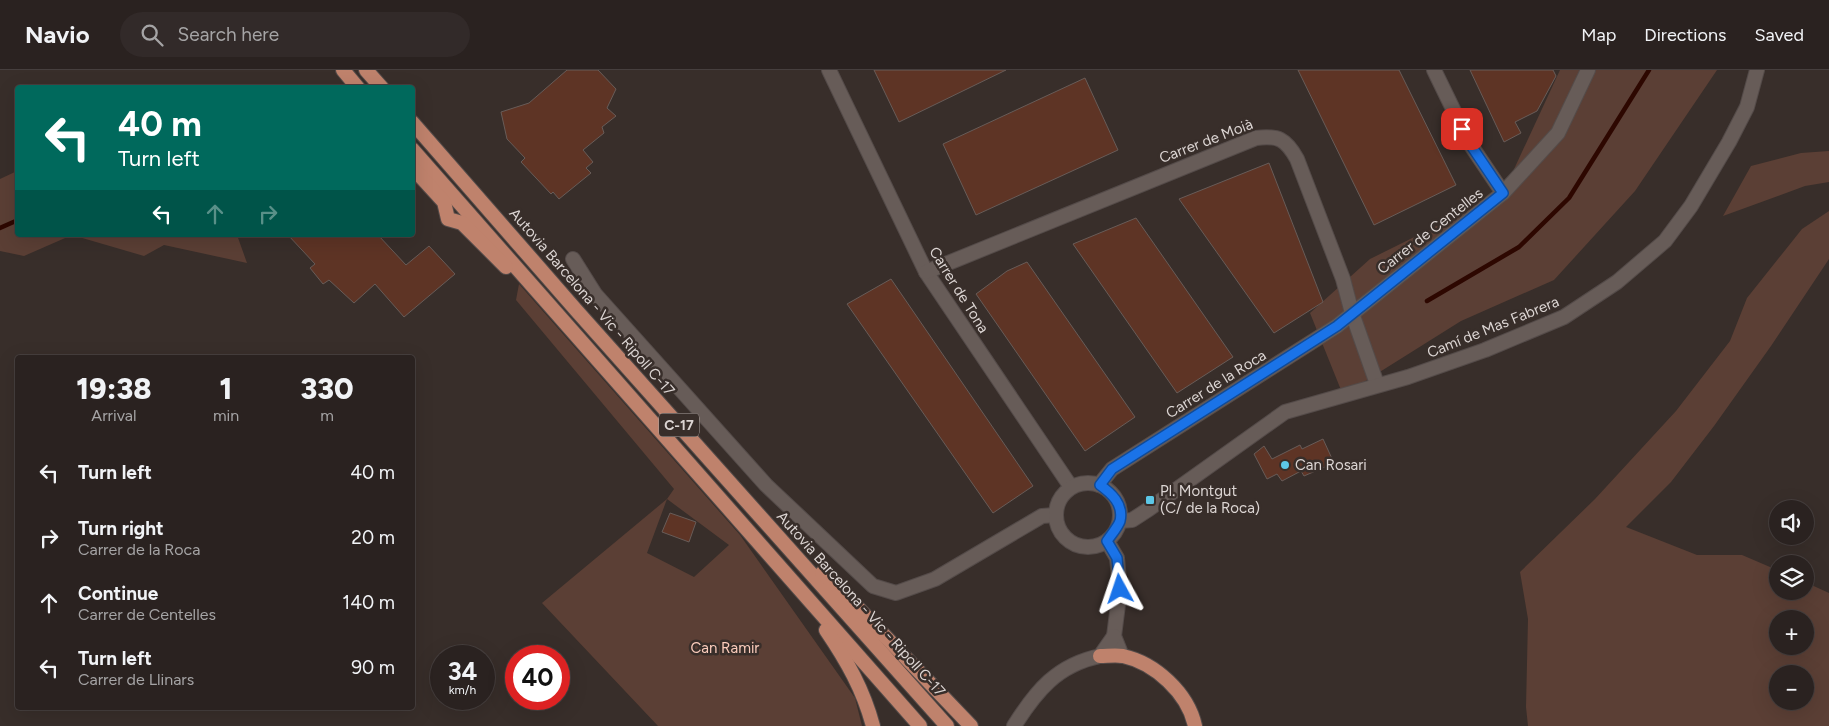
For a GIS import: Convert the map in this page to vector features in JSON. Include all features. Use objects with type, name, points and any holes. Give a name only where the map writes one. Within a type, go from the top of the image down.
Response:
[{"type":"highway","points":[[342,70],[355,85]]},
{"type":"highway","points":[[366,70],[379,85]]},
{"type":"highway","name":"Autovia Barcelona - Vic - Ripoll C-17","points":[[415,125],[947,726]]},
{"type":"highway","name":"C-17","points":[[415,152],[920,726]]},
{"type":"highway","points":[[415,170],[444,202],[448,219],[462,222],[508,269],[526,277]]},
{"type":"highway","points":[[774,532],[837,586],[971,726]]},
{"type":"highway","points":[[795,584],[848,664],[867,704],[873,726]]},
{"type":"highway","points":[[1100,656],[1122,656],[1149,666],[1171,683],[1188,707],[1195,726]]},
{"type":"street","name":"Carrer de Tona","points":[[829,70],[926,272],[1071,487]]},
{"type":"street","points":[[1434,70],[1470,144],[1503,193]]},
{"type":"street","name":"Carrer de Centelles","points":[[1352,313],[1503,193],[1558,133],[1588,70]]},
{"type":"street","name":"Camí de Mas Fabrera","points":[[1120,521],[1132,520],[1149,509],[1285,412],[1377,384],[1408,377],[1485,350],[1564,317],[1617,282],[1665,241],[1691,206],[1729,142],[1747,107],[1757,70]]},
{"type":"street","name":"Carrer de Moià","points":[[926,272],[1256,138],[1270,136],[1282,140],[1291,148],[1298,159],[1343,279],[1352,313],[1377,384]]},
{"type":"street","points":[[573,259],[595,294],[766,485],[873,586],[896,593],[935,579],[1042,516],[1055,515]]},
{"type":"street","name":"Carrer de la Roca","points":[[1100,485],[1112,469],[1337,326],[1352,313]]},
{"type":"street","points":[[1086,482],[1100,485],[1112,493],[1120,509],[1120,521],[1107,541],[1085,548],[1069,542],[1059,530],[1055,515],[1058,502],[1071,487],[1086,482]]},
{"type":"street","points":[[1014,726],[1032,697],[1045,684],[1071,666],[1085,659],[1100,656],[1114,636],[1120,589],[1117,558],[1107,541]]},
{"type":"street","points":[[1114,636],[1122,656]]},
{"type":"green space","points":[[1560,70],[1717,70],[1635,191],[1554,280],[1461,321],[1343,395],[1310,313],[1370,259],[1503,193]]},
{"type":"green space","points":[[1829,151],[1829,182],[1805,186],[1723,216],[1751,166],[1801,153]]},
{"type":"green space","points":[[15,172],[15,237],[67,237],[24,256],[0,251],[0,179]]},
{"type":"green space","points":[[1829,211],[1829,259],[1771,346],[1714,426],[1671,482],[1626,527],[1697,555],[1742,555],[1769,567],[1769,600],[1814,600],[1814,586],[1829,593],[1829,726],[1528,726],[1526,707],[1528,619],[1520,572],[1595,499],[1676,411],[1730,341],[1747,298],[1802,229]]},
{"type":"green space","points":[[79,237],[238,237],[247,263],[164,245],[144,256]]},
{"type":"green space","name":"Can Ramir","points":[[519,284],[740,535],[855,698],[862,726],[658,726],[542,603],[667,499],[674,489],[516,300]],"holes":[[[667,499],[729,545],[694,577],[647,553]]]},
{"type":"building","points":[[567,70],[598,70],[616,89],[607,108],[616,116],[602,127],[604,133],[583,150],[593,162],[586,168],[591,173],[559,199],[553,192],[551,194],[521,162],[525,158],[507,139],[501,112],[529,103]]},
{"type":"building","points":[[874,70],[1006,70],[899,122]]},
{"type":"building","points":[[1298,70],[1399,70],[1456,185],[1374,225]]},
{"type":"building","points":[[1470,70],[1553,70],[1556,76],[1537,111],[1515,122],[1521,133],[1504,142]]},
{"type":"building","points":[[1085,78],[1118,150],[976,215],[943,144]]},
{"type":"building","points":[[1269,163],[1323,302],[1274,333],[1179,199]]},
{"type":"building","points":[[1136,218],[1233,357],[1177,393],[1073,244]]},
{"type":"building","points":[[290,237],[380,237],[406,265],[429,246],[455,274],[404,317],[375,284],[354,303],[329,280],[323,284],[310,268],[315,264]]},
{"type":"building","points":[[1027,262],[1135,417],[1085,451],[976,294],[1007,271]]},
{"type":"building","points":[[891,279],[1033,486],[993,513],[847,304]]},
{"type":"building","name":"Can Rosari","points":[[1323,439],[1334,463],[1304,476],[1301,471],[1282,481],[1277,474],[1267,479],[1254,454],[1264,446],[1272,459],[1300,445],[1302,449]]},
{"type":"building","points":[[670,513],[696,522],[689,542],[662,532]]},
{"type":"waterway","points":[[1427,301],[1519,247],[1569,198],[1649,70]]},
{"type":"waterway","points":[[0,228],[15,221]]},
{"type":"place","name":"Can Rosari","points":[[1285,465]]},
{"type":"place","name":"Pl. Montgut (C/ de la Roca)","points":[[1150,500]]},
{"type":"route","points":[[1120,589],[1117,558],[1107,541],[1120,521],[1120,509],[1112,493],[1100,485],[1112,469],[1337,326],[1503,193],[1462,129]]}]
